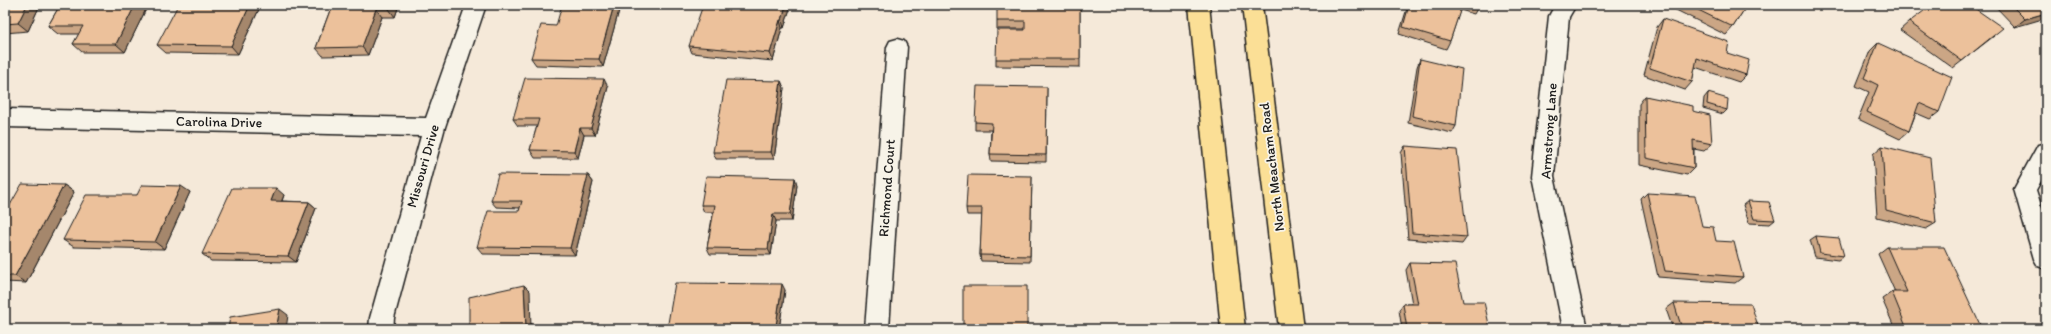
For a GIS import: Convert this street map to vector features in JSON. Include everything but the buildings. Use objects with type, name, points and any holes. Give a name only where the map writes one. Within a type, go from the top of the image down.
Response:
[{"type":"main road","points":[[1199,5],[1233,329]]},
{"type":"main road","name":"North Meacham Road","points":[[1252,5],[1291,329]]},
{"type":"street","name":"Missouri Drive","points":[[381,329],[382,318],[434,127],[476,5]]},
{"type":"street","name":"Armstrong Lane","points":[[1566,5],[1559,16],[1543,176],[1575,329]]},
{"type":"street","name":"Richmond Court","points":[[877,329],[897,48]]},
{"type":"street","name":"Carolina Drive","points":[[5,118],[434,127]]},
{"type":"street","points":[[2046,152],[2025,188],[2046,259]]}]
